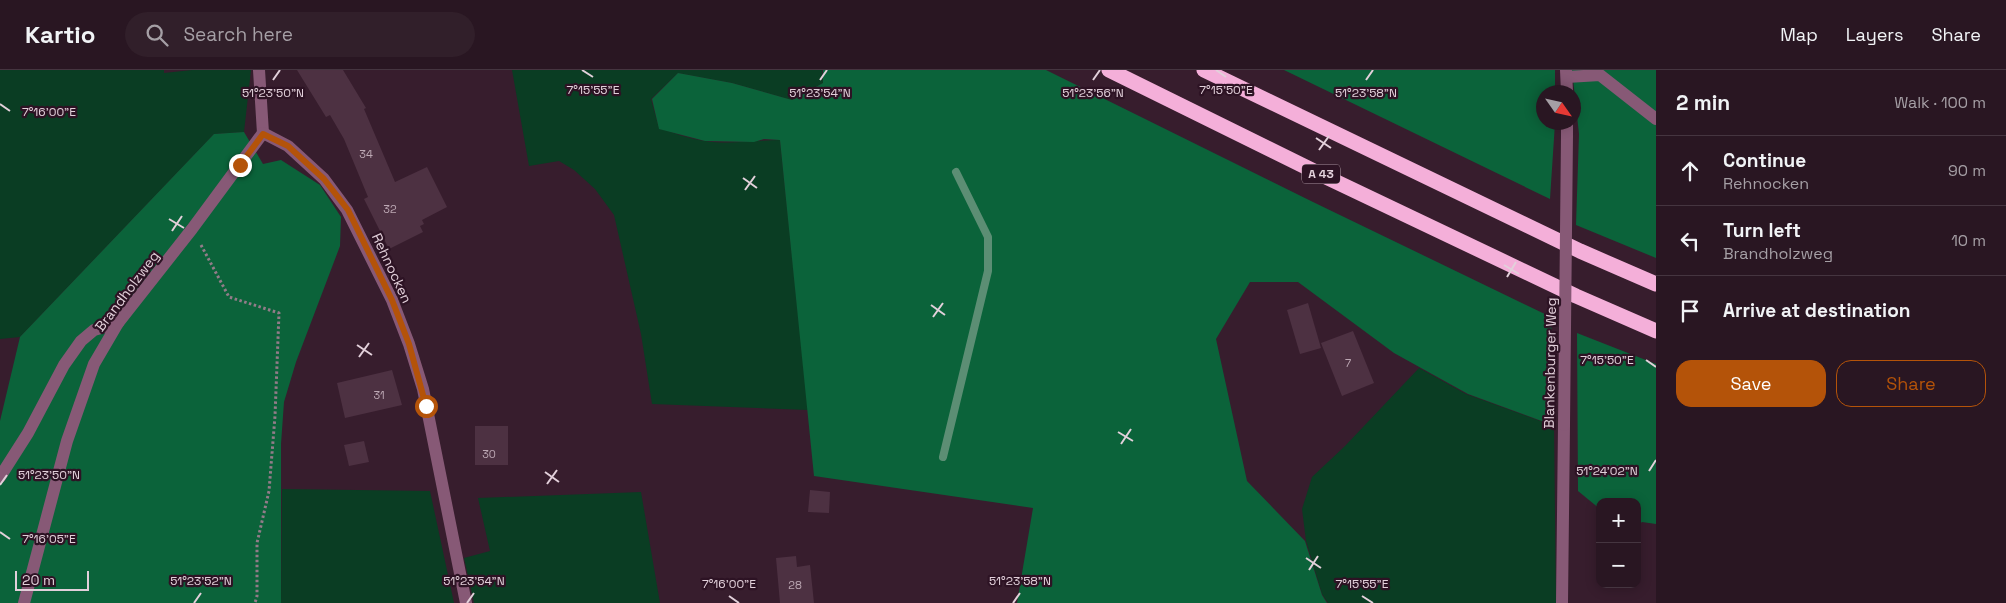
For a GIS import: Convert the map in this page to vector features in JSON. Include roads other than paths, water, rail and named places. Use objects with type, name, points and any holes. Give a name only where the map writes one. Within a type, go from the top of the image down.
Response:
[{"type":"highway","name":"A 43","points":[[1109,70],[1326,177],[1576,296],[1656,331]]},
{"type":"highway","points":[[1204,70],[1580,251],[1656,284]]},
{"type":"street","points":[[259,70],[263,134]]},
{"type":"street","points":[[1566,73],[1600,76],[1656,119]]},
{"type":"street","name":"Blankenburger Weg","points":[[1562,603],[1567,130]]},
{"type":"street","name":"Brandholzweg","points":[[24,603],[68,441],[94,364],[118,323],[263,134]]},
{"type":"street","name":"Rehnocken","points":[[263,134],[288,146],[324,179],[348,210],[392,300],[409,344],[423,389],[466,603]]},
{"type":"street","points":[[0,478],[28,433],[64,365],[81,341],[94,330],[118,323]]},
{"type":"waterway","points":[[943,457],[988,271],[988,237],[956,172]]}]
